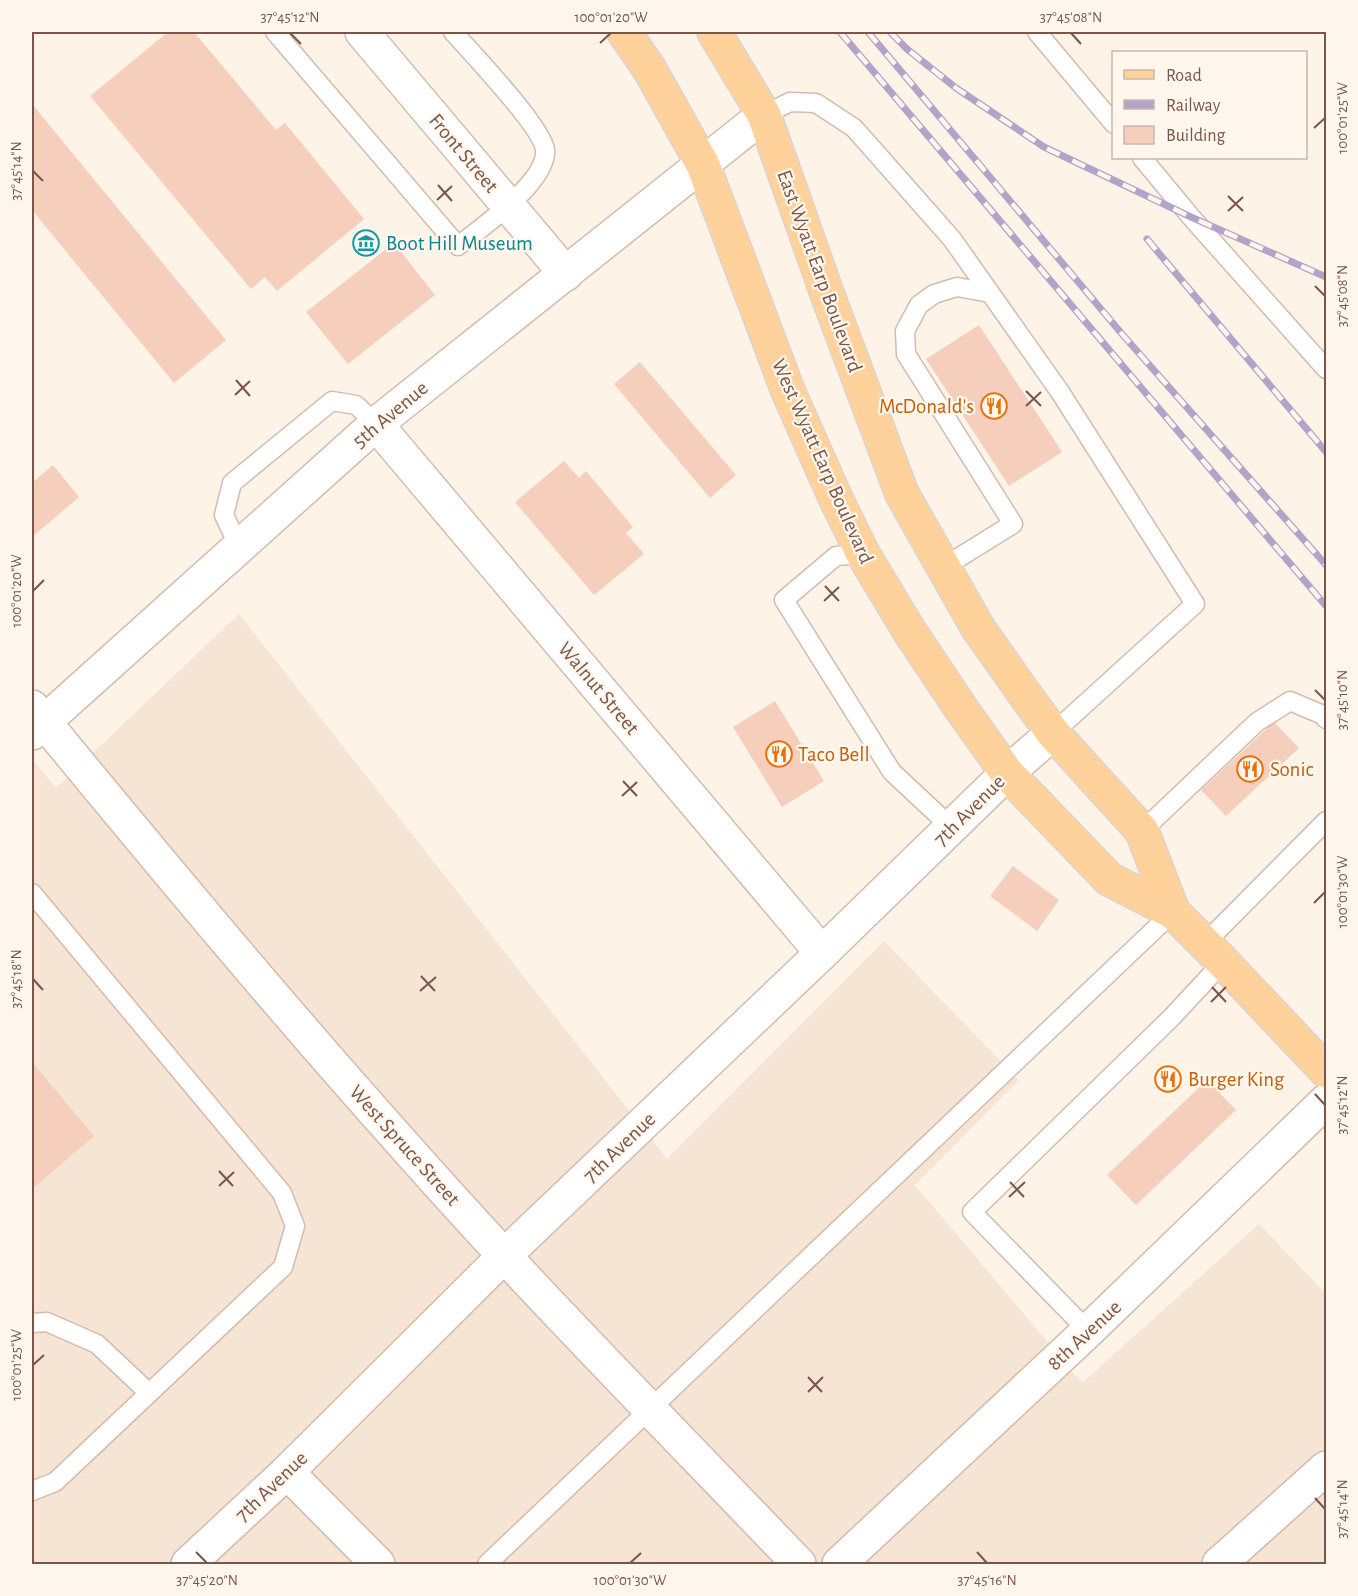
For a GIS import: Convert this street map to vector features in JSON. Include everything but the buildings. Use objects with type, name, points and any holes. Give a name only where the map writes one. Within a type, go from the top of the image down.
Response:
[{"type":"main road","name":"West Wyatt Earp Boulevard","points":[[624,32],[650,70],[703,165],[788,391],[863,554],[910,633],[1007,773],[1108,879],[1173,912],[1326,1071]]},
{"type":"main road","points":[[714,32],[764,115]]},
{"type":"main road","name":"East Wyatt Earp Boulevard","points":[[764,115],[829,298],[903,494]]},
{"type":"main road","name":"West Wyatt Earp Boulevard","points":[[903,494],[942,568],[978,627],[1053,734],[1142,831],[1173,912]]},
{"type":"street","name":"Front Street","points":[[363,32],[566,274]]},
{"type":"street","name":"5th Avenue","points":[[36,720],[240,547],[376,424],[764,115]]},
{"type":"street","name":"Walnut Street","points":[[376,424],[822,953]]},
{"type":"street","name":"West Spruce Street","points":[[36,720],[404,1145],[505,1255],[799,1564]]},
{"type":"street","name":"7th Avenue","points":[[189,1564],[287,1472],[505,1255],[1007,773],[1053,734]]},
{"type":"street","name":"8th Avenue","points":[[838,1564],[1089,1331],[1326,1101]]},
{"type":"street","points":[[1219,1564],[1326,1468]]},
{"type":"street","points":[[287,1472],[378,1564]]},
{"type":"lane","points":[[275,32],[458,246],[508,206],[538,173],[545,150],[534,126],[453,32]]},
{"type":"lane","points":[[1037,32],[1112,123]]},
{"type":"lane","points":[[764,115],[790,102],[816,103],[854,128],[952,239],[1060,392],[1195,604],[1053,734]]},
{"type":"lane","points":[[1143,159],[1191,217],[1326,369]]},
{"type":"lane","points":[[942,568],[1013,524],[906,354],[905,331],[919,305],[934,294],[957,287],[990,293]]},
{"type":"lane","points":[[240,547],[224,515],[232,483],[332,401],[356,405],[376,424]]},
{"type":"lane","points":[[863,554],[836,556],[784,600],[892,772],[952,828]]},
{"type":"lane","points":[[1142,831],[1257,722],[1290,701],[1323,716],[1326,720]]},
{"type":"lane","points":[[1089,1331],[972,1212],[1172,1017],[1214,953],[1326,821]]},
{"type":"lane","points":[[32,893],[282,1193],[295,1226],[283,1267],[55,1482],[32,1491]]},
{"type":"lane","points":[[488,1564],[1173,912]]},
{"type":"lane","points":[[32,1323],[47,1322],[97,1344],[149,1393]]},
{"type":"shaded area","points":[[239,614],[667,1159],[884,941],[1019,1080],[915,1185],[1082,1383],[1259,1224],[1326,1294],[1326,1564],[32,1564],[32,759],[56,788]]},
{"type":"railway","points":[[840,32],[1326,606]]},
{"type":"railway","points":[[868,32],[1122,334],[1326,565]]},
{"type":"railway","points":[[890,32],[907,49],[956,88],[1044,147],[1191,217],[1326,277]]},
{"type":"railway","points":[[1147,239],[1326,452]]},
{"type":"place","name":"Boot Hill Museum","points":[[366,243]]},
{"type":"place","name":"McDonald's","points":[[994,406]]},
{"type":"place","name":"Taco Bell","points":[[779,754]]},
{"type":"place","name":"Sonic","points":[[1250,769]]},
{"type":"place","name":"Burger King","points":[[1168,1079]]}]
